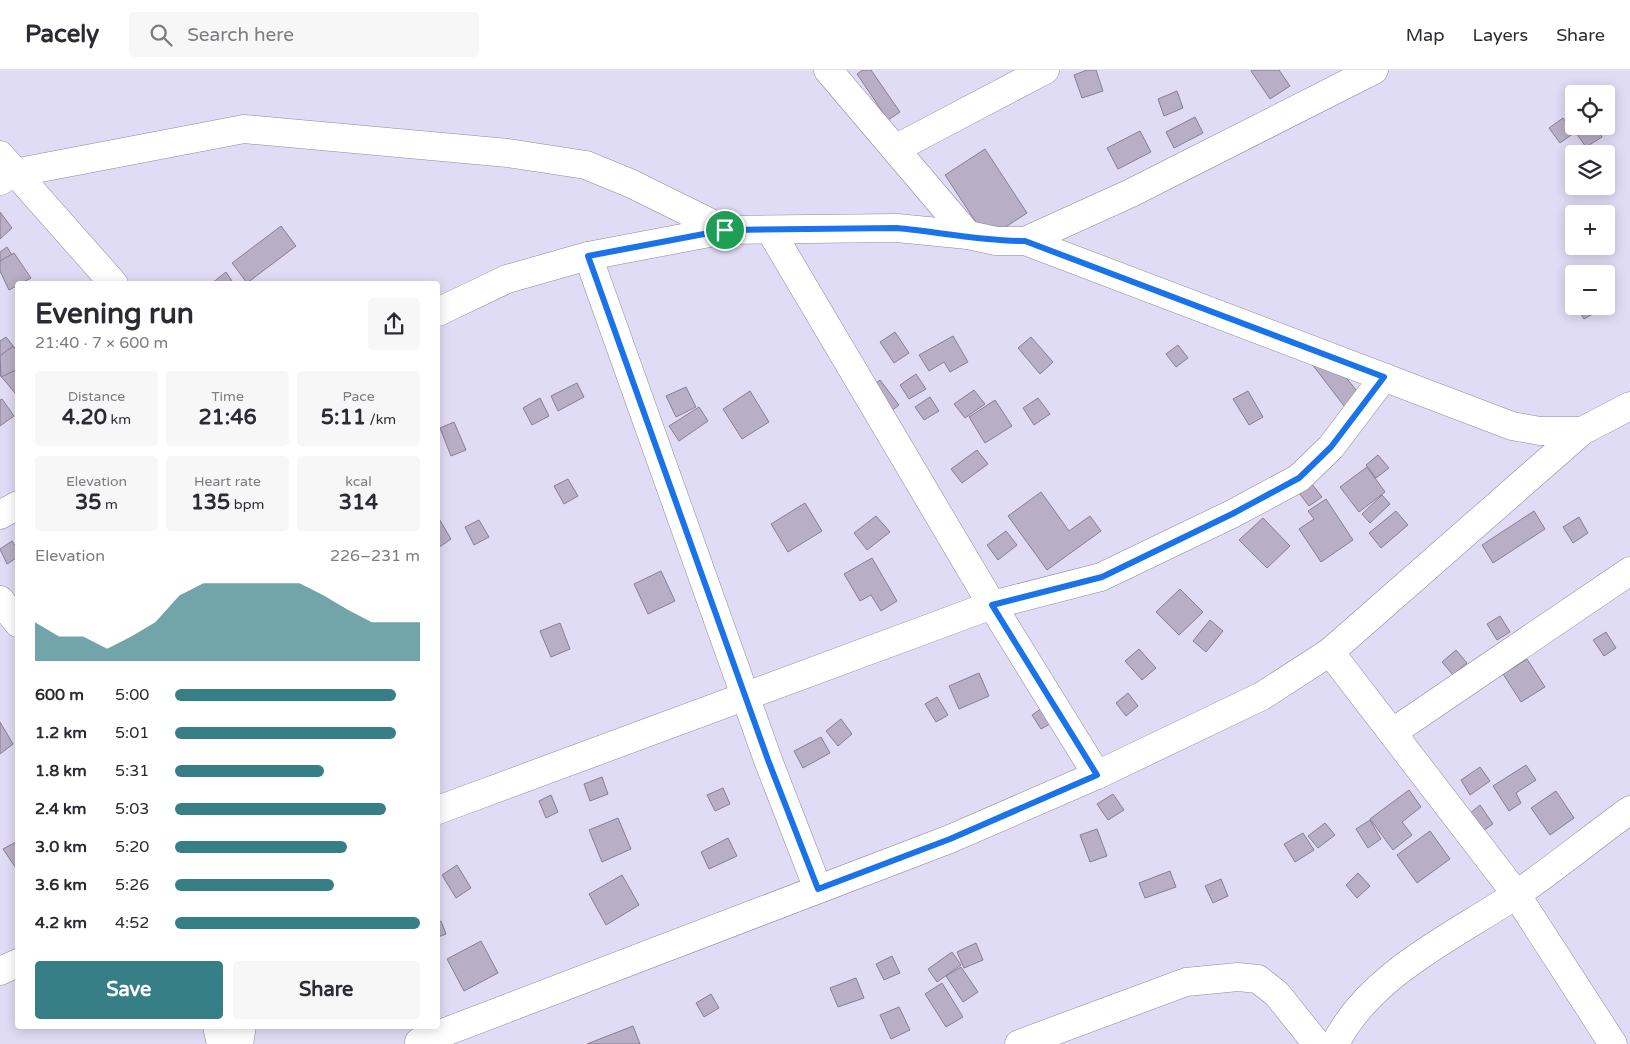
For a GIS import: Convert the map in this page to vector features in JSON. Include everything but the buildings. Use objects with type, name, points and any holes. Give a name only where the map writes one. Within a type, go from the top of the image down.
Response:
[{"type":"street","points":[[828,70],[968,235]]},
{"type":"street","points":[[895,149],[1045,70]]},
{"type":"street","points":[[1025,241],[1131,193],[1374,70]]},
{"type":"street","points":[[4,170],[244,129],[508,153],[586,166],[632,184],[725,230]]},
{"type":"street","points":[[4,170],[111,281]]},
{"type":"street","points":[[440,311],[507,279],[588,256],[725,230],[897,228],[968,235],[996,241],[1025,241],[1512,426],[1540,431],[1582,431]]},
{"type":"street","points":[[770,230],[992,605],[1097,775]]},
{"type":"street","points":[[588,256],[768,760],[818,889]]},
{"type":"street","points":[[440,809],[992,605],[1102,577],[1232,514],[1299,478],[1331,447],[1384,377]]},
{"type":"street","points":[[440,1029],[950,839],[1097,775],[1262,696],[1330,652],[1582,431],[1630,406]]},
{"type":"street","points":[[0,515],[15,507]]},
{"type":"street","points":[[1393,732],[1630,571]]},
{"type":"street","points":[[0,600],[15,619]]},
{"type":"street","points":[[1330,652],[1516,894],[1613,1044]]},
{"type":"street","points":[[1335,1044],[1344,1025],[1362,1003],[1401,969],[1516,894],[1630,810]]},
{"type":"street","points":[[0,971],[15,964]]},
{"type":"street","points":[[1019,1044],[1186,982],[1238,977],[1258,979],[1277,994],[1317,1044]]},
{"type":"street","points":[[218,1029],[221,1044]]},
{"type":"street","points":[[240,1044],[242,1029]]},
{"type":"street","points":[[417,1037],[439,1029]]},
{"type":"route","points":[[897,228],[968,235],[996,241],[1025,241],[1384,377],[1331,447],[1299,478],[1232,514],[1102,577],[992,605],[1097,775],[950,839],[818,889],[768,760],[588,256],[725,230],[897,228]]}]
